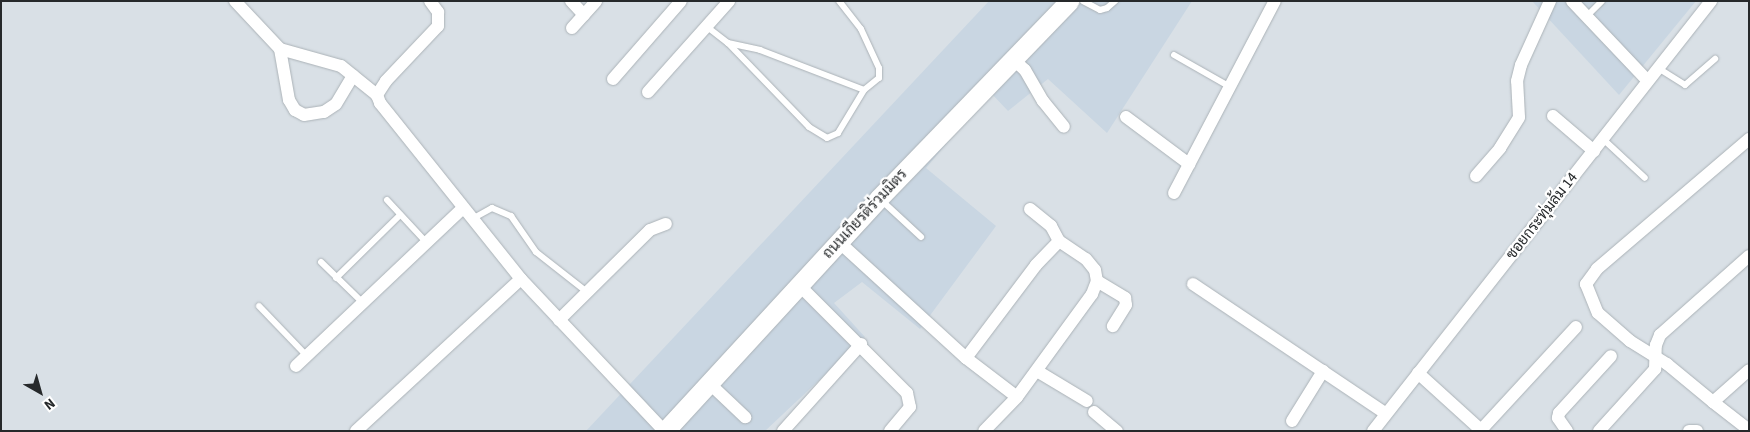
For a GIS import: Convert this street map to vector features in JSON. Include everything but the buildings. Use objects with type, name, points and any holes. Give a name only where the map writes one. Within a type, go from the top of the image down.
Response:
[{"type":"street","points":[[236,1],[280,49],[289,100],[295,110],[304,115],[319,114],[336,104],[353,76]]},
{"type":"street","points":[[377,95],[386,81],[438,26],[438,12],[430,1]]},
{"type":"street","points":[[571,1],[584,15]]},
{"type":"street","points":[[572,28],[596,1]]},
{"type":"street","points":[[614,79],[681,1]]},
{"type":"street","points":[[648,92],[729,1]]},
{"type":"street","name":"ถนนเกียรติร่วมมิตร","points":[[665,431],[879,198],[1069,1]]},
{"type":"street","points":[[1174,193],[1275,1]]},
{"type":"street","points":[[1476,176],[1500,148],[1519,117],[1517,81],[1521,65],[1550,1]]},
{"type":"street","points":[[1572,1],[1648,81]]},
{"type":"street","name":"ซอยกระทุ่มล้ม 14","points":[[1373,431],[1385,413],[1418,374],[1711,1]]},
{"type":"street","points":[[280,49],[328,60],[353,76],[377,95],[380,102],[462,208],[521,279],[665,431]]},
{"type":"street","points":[[1013,59],[1025,70],[1043,102],[1064,127]]},
{"type":"street","points":[[1553,116],[1594,151]]},
{"type":"street","points":[[1126,117],[1189,164]]},
{"type":"street","points":[[1749,139],[1597,268],[1586,284],[1598,313],[1630,341],[1657,359],[1749,430]]},
{"type":"street","points":[[296,366],[462,208]]},
{"type":"street","points":[[984,431],[1017,397],[1037,371],[1079,314],[1097,281],[1095,270],[1086,259],[1059,241],[1051,226],[1030,209]]},
{"type":"street","points":[[559,320],[650,230],[666,224]]},
{"type":"street","points":[[966,358],[1036,265],[1059,241]]},
{"type":"street","points":[[839,242],[966,358],[1017,397]]},
{"type":"street","points":[[1599,431],[1655,369],[1657,359],[1656,345],[1660,335],[1749,256]]},
{"type":"street","points":[[356,431],[521,279]]},
{"type":"street","points":[[1097,281],[1125,298],[1126,305],[1113,326]]},
{"type":"street","points":[[1193,284],[1385,413]]},
{"type":"street","points":[[799,285],[861,344],[903,388],[911,400],[905,414],[890,431]]},
{"type":"street","points":[[1418,374],[1482,430],[1576,327]]},
{"type":"street","points":[[783,431],[861,344]]},
{"type":"street","points":[[1567,431],[1558,418],[1559,413],[1610,356]]},
{"type":"street","points":[[1713,402],[1749,370]]},
{"type":"street","points":[[1037,371],[1090,407],[1117,431]]},
{"type":"street","points":[[1292,421],[1322,371]]},
{"type":"street","points":[[709,383],[745,417]]},
{"type":"street","points":[[1689,431],[1697,431]]},
{"type":"lane","points":[[706,26],[728,43],[809,127],[827,138],[838,133],[864,90],[879,78],[878,68],[861,29],[838,1]]},
{"type":"lane","points":[[1083,1],[1100,10],[1107,8],[1115,1]]},
{"type":"lane","points":[[1587,16],[1602,1]]},
{"type":"lane","points":[[728,43],[760,50],[864,90]]},
{"type":"lane","points":[[1174,55],[1230,86]]},
{"type":"lane","points":[[1658,68],[1685,85],[1716,59]]},
{"type":"lane","points":[[1603,138],[1645,178]]},
{"type":"lane","points":[[879,198],[921,236]]},
{"type":"lane","points":[[386,200],[427,243]]},
{"type":"lane","points":[[472,219],[492,208],[511,216],[536,252],[587,292]]},
{"type":"lane","points":[[336,278],[400,215]]},
{"type":"lane","points":[[321,262],[363,304]]},
{"type":"lane","points":[[259,306],[307,356]]},
{"type":"shaded area","points":[[989,1],[1192,1],[1107,133],[1048,79],[1008,111],[990,92],[926,168],[996,226],[920,329],[862,282],[834,303],[865,337],[765,431],[586,431]]},
{"type":"shaded area","points":[[1532,1],[1696,1],[1619,95]]}]
